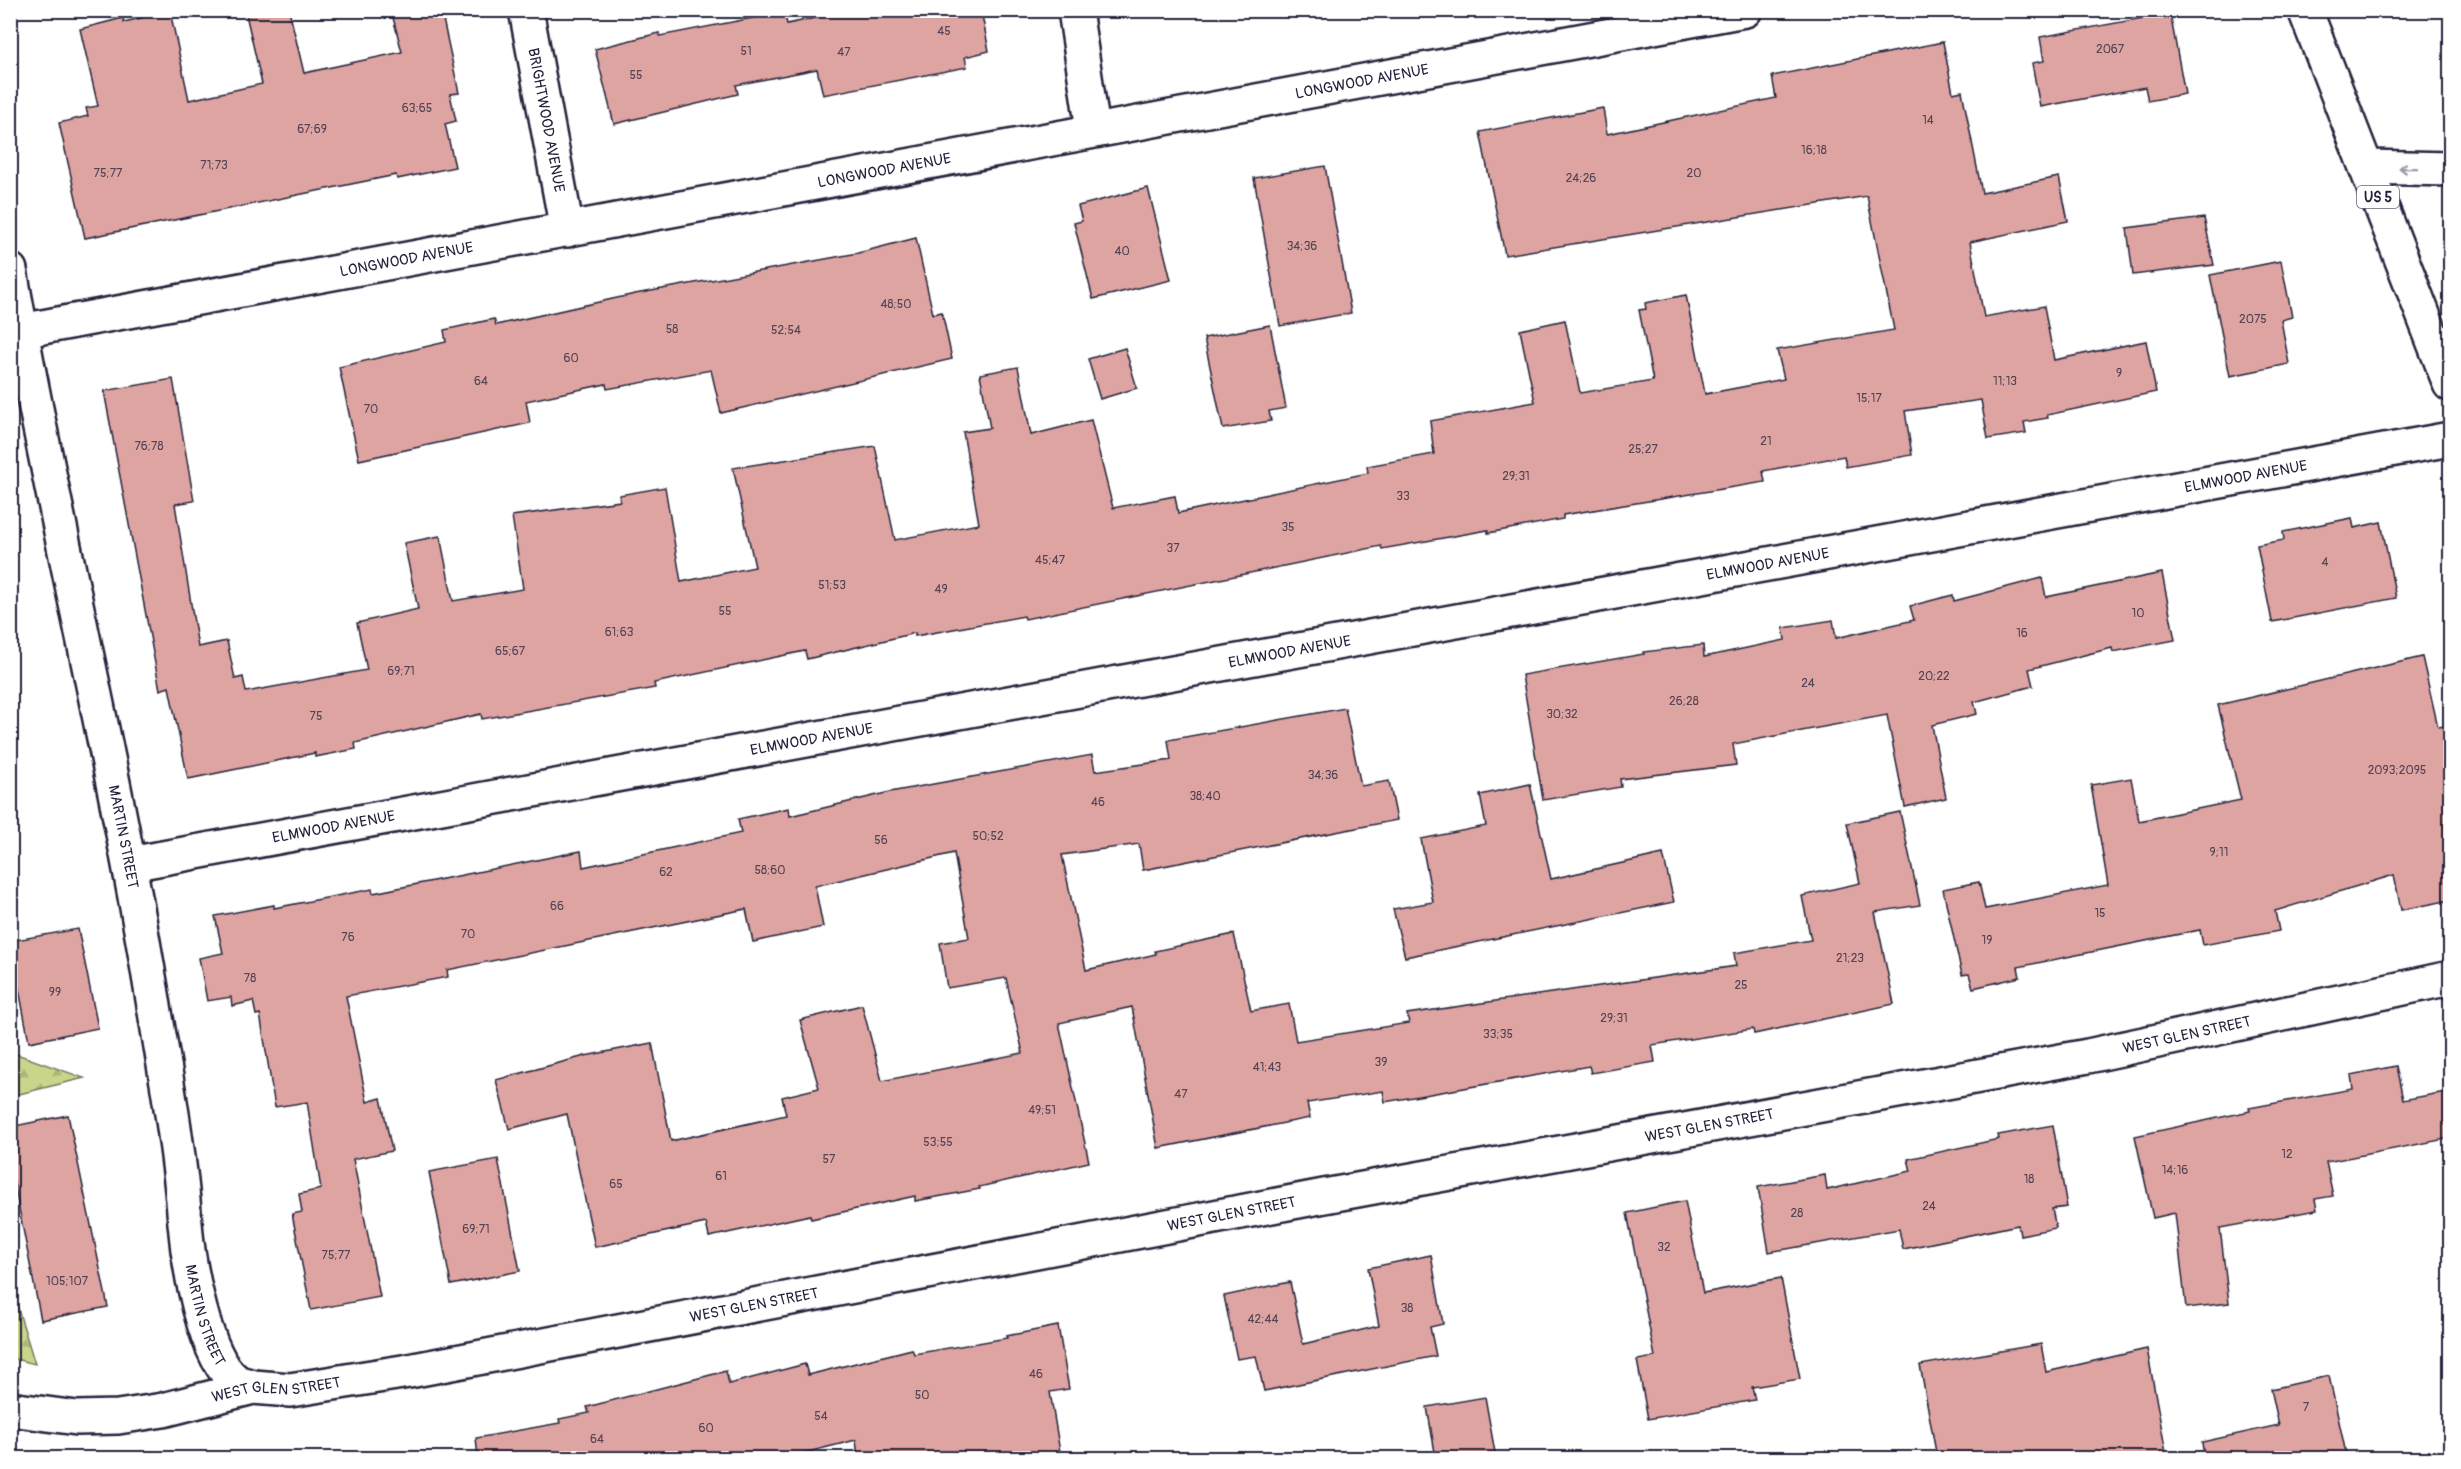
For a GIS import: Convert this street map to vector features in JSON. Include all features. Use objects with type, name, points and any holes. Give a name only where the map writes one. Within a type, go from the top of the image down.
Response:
[{"type":"street","name":"BRIGHTWOOD AVENUE","points":[[525,10],[567,230]]},
{"type":"street","points":[[1075,10],[1093,130]]},
{"type":"street","name":"LONGWOOD AVENUE","points":[[21,331],[1745,10]]},
{"type":"street","name":"US 5","points":[[2305,10],[2451,384]]},
{"type":"street","points":[[2366,167],[2451,169]]},
{"type":"street","name":"MARTIN STREET","points":[[10,270],[41,441],[130,864],[181,1169],[187,1249],[194,1288],[206,1327],[228,1371],[236,1381],[253,1387]]},
{"type":"street","name":"ELMWOOD AVENUE","points":[[130,864],[2451,439]]},
{"type":"street","name":"WEST GLEN STREET","points":[[10,1409],[67,1417],[118,1417],[163,1410],[253,1387],[290,1390],[421,1369],[1319,1197],[2088,1056],[2451,978]]},
{"type":"green space","points":[[11,1052],[84,1078],[11,1096]]},
{"type":"green space","points":[[11,1286],[35,1364],[11,1358]]},
{"type":"building","points":[[245,10],[289,10],[304,73],[402,52],[391,10],[441,10],[459,93],[450,94],[456,121],[445,124],[455,167],[397,179],[396,175],[85,238],[59,123],[88,116],[86,108],[98,106],[80,29],[123,18],[124,22],[170,11],[189,100],[262,84]]},
{"type":"building","points":[[852,10],[981,10],[989,51],[965,57],[967,67],[823,95],[817,69],[736,85],[738,94],[614,124],[595,49],[659,33],[660,36],[784,12],[787,24]]},
{"type":"building","points":[[2170,13],[2185,94],[2148,101],[2145,87],[2040,107],[2032,63],[2044,61],[2040,37]]},
{"type":"building","points":[[1943,42],[1953,93],[1962,91],[1982,193],[2059,177],[2068,221],[1970,242],[1984,317],[2044,306],[2054,360],[2146,341],[2156,392],[2047,415],[2048,418],[2024,422],[2026,433],[1988,439],[1981,400],[1905,411],[1912,455],[1846,467],[1844,456],[1763,471],[1765,482],[1563,515],[1563,519],[1488,533],[1488,530],[1382,549],[1381,546],[1025,619],[1024,616],[915,636],[915,633],[807,659],[805,651],[654,683],[655,688],[482,719],[481,714],[355,743],[356,749],[315,757],[315,753],[188,779],[169,687],[160,690],[104,391],[173,379],[194,501],[175,504],[198,647],[227,641],[235,679],[243,677],[246,692],[367,670],[357,623],[418,609],[404,543],[440,536],[453,601],[523,589],[512,516],[620,501],[619,495],[665,487],[681,582],[755,567],[733,468],[875,446],[895,540],[979,524],[963,432],[990,428],[980,374],[1018,367],[1031,435],[1091,420],[1113,508],[1175,496],[1178,513],[1368,473],[1367,466],[1434,454],[1430,421],[1535,402],[1520,330],[1565,320],[1580,393],[1653,381],[1639,310],[1646,309],[1645,303],[1686,295],[1705,394],[1784,379],[1777,350],[1894,330],[1867,196],[1505,255],[1480,132],[1603,108],[1607,134],[1776,98],[1772,76]]},
{"type":"building","points":[[1325,166],[1351,313],[1280,326],[1254,178]]},
{"type":"building","points":[[1148,188],[1171,280],[1093,299],[1074,223],[1082,221],[1078,206]]},
{"type":"building","points":[[2204,218],[2214,265],[2133,275],[2127,228]]},
{"type":"building","points":[[916,238],[933,314],[942,312],[952,359],[721,413],[711,370],[607,389],[606,384],[526,401],[530,423],[359,460],[339,367],[446,342],[444,330],[494,319],[496,325],[635,294],[858,253]]},
{"type":"building","points":[[2281,261],[2292,317],[2281,320],[2289,364],[2230,376],[2210,275]]},
{"type":"building","points":[[1270,325],[1286,408],[1269,411],[1271,421],[1223,429],[1204,338]]},
{"type":"building","points":[[1125,348],[1137,388],[1100,399],[1088,359]]},
{"type":"building","points":[[2352,518],[2354,528],[2381,522],[2396,598],[2272,622],[2257,545],[2284,540],[2283,532]]},
{"type":"building","points":[[2162,573],[2175,640],[2113,652],[2112,648],[2029,669],[2033,686],[1974,702],[1977,714],[1932,725],[1946,798],[1905,807],[1887,715],[1733,744],[1736,765],[1620,779],[1621,787],[1543,800],[1522,675],[1644,654],[1643,652],[1703,645],[1704,657],[1785,640],[1783,628],[1833,620],[1836,638],[1914,620],[1910,606],[1953,595],[1954,601],[2042,578],[2046,597]]},
{"type":"building","points":[[2422,657],[2438,727],[2451,725],[2451,900],[2401,910],[2394,875],[2275,911],[2279,931],[2203,945],[2200,930],[2018,967],[2020,977],[1973,988],[1969,974],[1962,975],[1943,889],[1979,882],[1985,909],[2108,885],[2091,785],[2131,778],[2139,821],[2241,800],[2218,705]]},
{"type":"building","points":[[1345,708],[1361,786],[1389,781],[1397,820],[1143,870],[1139,844],[1062,855],[1086,970],[1156,954],[1155,951],[1234,934],[1251,1011],[1289,1004],[1296,1041],[1409,1023],[1407,1014],[1736,966],[1734,953],[1811,940],[1802,896],[1860,883],[1847,823],[1900,812],[1920,905],[1875,912],[1894,1004],[1754,1034],[1753,1029],[1652,1045],[1655,1062],[1591,1073],[1589,1066],[1385,1102],[1383,1091],[1307,1103],[1310,1118],[1158,1148],[1132,1007],[1059,1023],[1089,1162],[979,1187],[980,1189],[915,1201],[915,1196],[811,1219],[810,1215],[709,1237],[706,1223],[595,1247],[567,1114],[509,1129],[496,1080],[585,1056],[652,1043],[671,1141],[786,1115],[782,1097],[819,1088],[800,1020],[862,1005],[882,1081],[1023,1053],[1006,978],[947,988],[940,943],[969,938],[954,853],[815,886],[823,927],[753,942],[746,909],[447,970],[448,977],[346,996],[367,1102],[381,1098],[392,1151],[353,1159],[380,1297],[311,1310],[292,1214],[302,1212],[299,1194],[321,1189],[307,1102],[275,1107],[260,1014],[256,1015],[253,1001],[232,1006],[231,997],[207,1001],[199,958],[223,953],[215,916],[274,905],[274,908],[372,889],[373,893],[581,851],[583,867],[741,833],[738,819],[789,808],[790,816],[890,792],[1092,755],[1095,771],[1171,760],[1168,740]]},
{"type":"building","points":[[1530,784],[1551,879],[1663,854],[1674,902],[1405,957],[1393,909],[1433,902],[1421,839],[1486,826],[1480,795]]},
{"type":"building","points":[[78,929],[98,1028],[29,1042],[10,941]]},
{"type":"building","points":[[2396,1066],[2403,1100],[2451,1091],[2451,1138],[2326,1162],[2333,1196],[2315,1199],[2317,1210],[2220,1228],[2229,1303],[2186,1308],[2175,1213],[2153,1218],[2135,1136],[2250,1111],[2249,1108],[2353,1089],[2351,1075]]},
{"type":"building","points":[[68,1115],[108,1307],[41,1320],[10,1163],[10,1127]]},
{"type":"building","points":[[2053,1125],[2067,1207],[2052,1209],[2056,1228],[2020,1235],[2018,1225],[1903,1249],[1899,1229],[1769,1252],[1758,1187],[1825,1175],[1827,1190],[1911,1171],[1908,1159],[1999,1139],[1998,1135]]},
{"type":"building","points":[[498,1159],[520,1271],[451,1285],[429,1172]]},
{"type":"building","points":[[1685,1201],[1703,1293],[1781,1278],[1800,1379],[1752,1387],[1755,1400],[1648,1419],[1637,1360],[1655,1357],[1627,1213]]},
{"type":"building","points":[[1431,1255],[1443,1324],[1430,1327],[1436,1356],[1264,1391],[1256,1356],[1237,1359],[1224,1296],[1290,1282],[1303,1344],[1379,1326],[1368,1268]]},
{"type":"building","points":[[1058,1326],[1069,1389],[1050,1392],[1061,1458],[858,1458],[856,1440],[784,1458],[478,1458],[476,1438],[560,1423],[559,1419],[589,1413],[587,1407],[726,1371],[729,1384],[805,1364],[808,1375],[912,1349],[914,1354],[1007,1338],[1006,1336]]},
{"type":"building","points":[[2041,1344],[2046,1372],[2147,1349],[2167,1458],[1937,1458],[1920,1365]]},
{"type":"building","points":[[2329,1376],[2347,1458],[2204,1458],[2202,1442],[2279,1425],[2271,1389]]},
{"type":"building","points":[[1485,1397],[1496,1458],[1436,1458],[1427,1407]]}]
